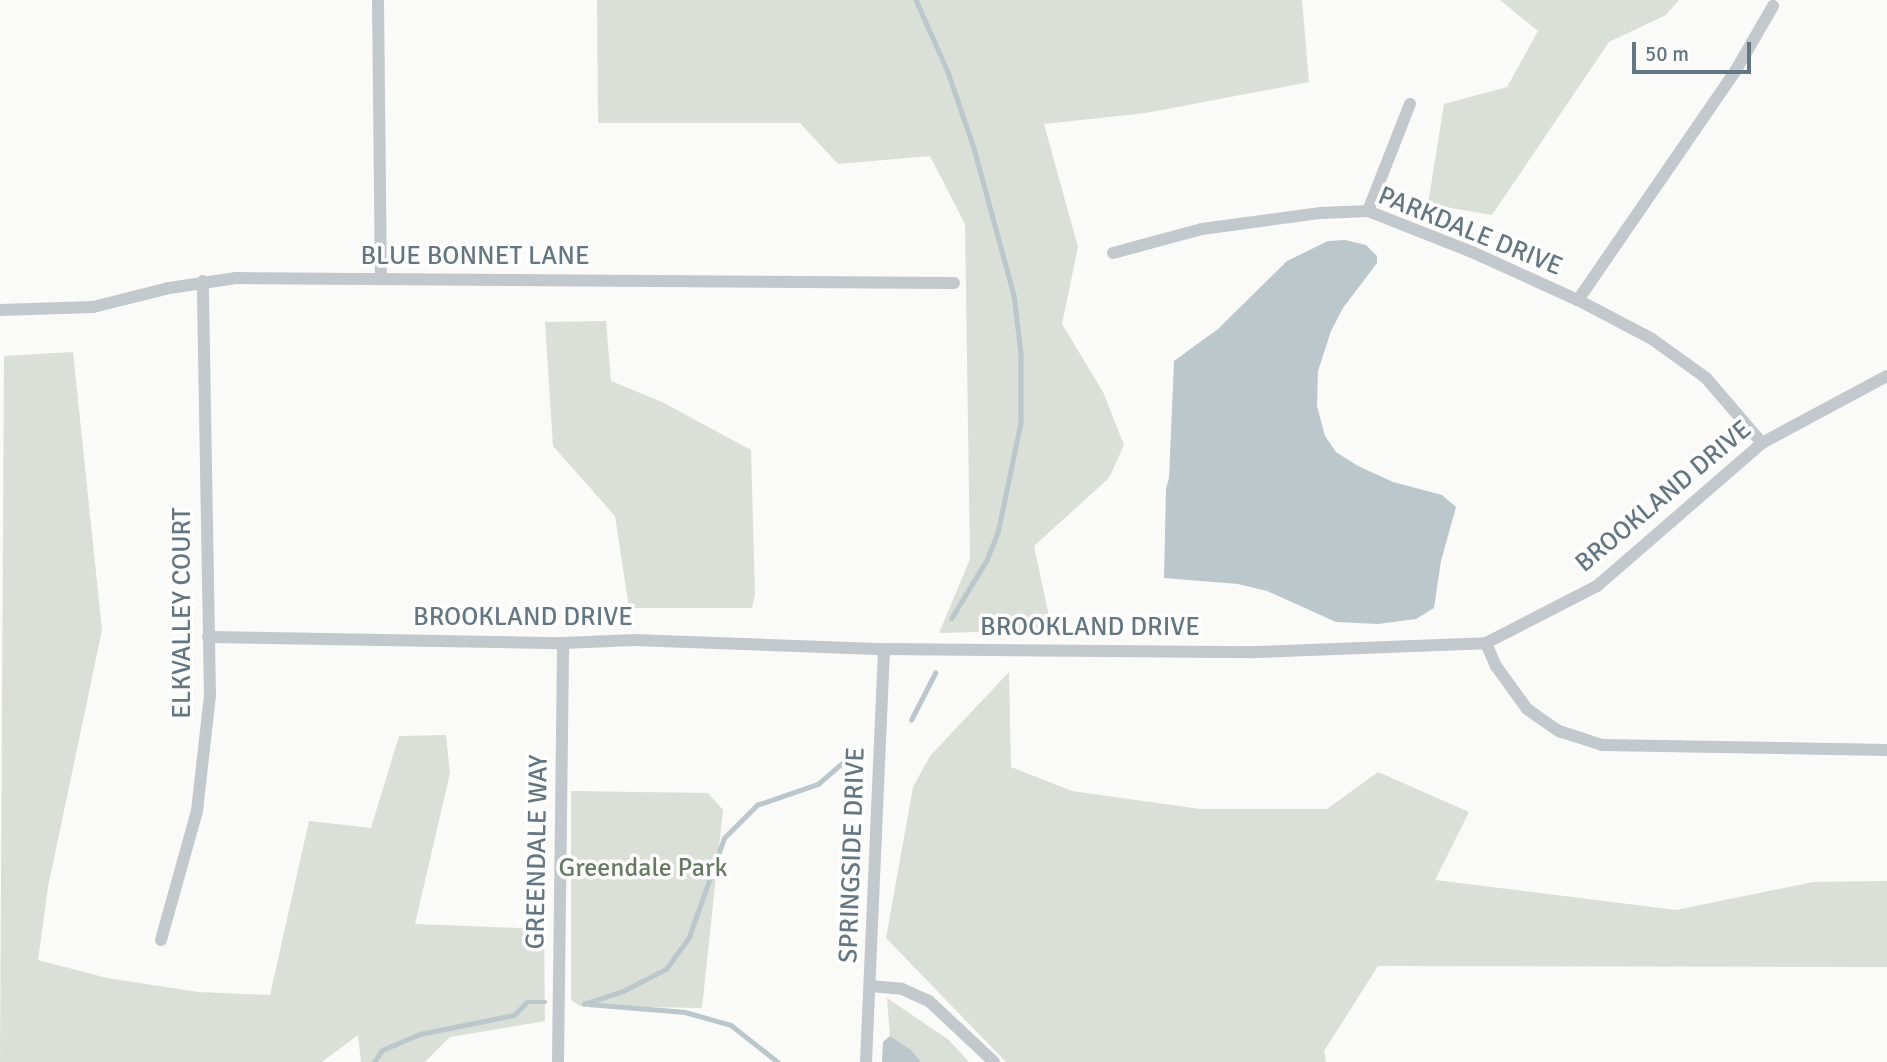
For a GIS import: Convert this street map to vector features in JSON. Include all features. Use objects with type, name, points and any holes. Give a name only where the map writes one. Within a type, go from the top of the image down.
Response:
[{"type":"street","points":[[378,0],[381,279]]},
{"type":"street","points":[[1578,300],[1736,70],[1773,6]]},
{"type":"street","points":[[1368,211],[1410,104]]},
{"type":"street","name":"PARKDALE DRIVE","points":[[1112,253],[1202,229],[1321,213],[1368,211],[1463,248],[1578,300],[1676,355],[1706,378],[1762,443]]},
{"type":"street","name":"BLUE BONNET LANE","points":[[0,310],[93,307],[202,281],[381,279],[954,283]]},
{"type":"street","name":"ELKVALLEY COURT","points":[[161,940],[197,810],[210,696],[202,281]]},
{"type":"street","name":"BROOKLAND DRIVE","points":[[208,637],[564,643],[634,640],[884,649],[1256,652],[1486,643],[1597,586],[1762,443],[1887,376]]},
{"type":"street","name":"GREENDALE WAY","points":[[558,1062],[564,643]]},
{"type":"street","points":[[1486,643],[1496,666],[1527,709],[1559,731],[1602,746],[1887,750]]},
{"type":"street","name":"SPRINGSIDE DRIVE","points":[[866,1062],[884,649]]},
{"type":"street","points":[[870,986],[902,989],[929,1001],[994,1062]]},
{"type":"green space","points":[[597,0],[1302,0],[1309,82],[1146,113],[1044,124],[1078,247],[1062,324],[1103,392],[1124,445],[1109,478],[1034,546],[1052,630],[939,633],[970,559],[965,224],[930,156],[838,164],[800,123],[598,123]]},
{"type":"green space","points":[[1500,0],[1679,0],[1666,15],[1609,42],[1492,215],[1428,204],[1444,104],[1507,87],[1538,31]]},
{"type":"green space","points":[[606,321],[611,381],[662,402],[751,450],[755,594],[752,608],[629,608],[615,516],[553,446],[545,322]]},
{"type":"green space","points":[[73,352],[102,630],[48,887],[38,960],[107,978],[198,992],[270,995],[309,821],[371,828],[399,736],[446,735],[450,773],[415,924],[544,929],[545,1021],[450,1037],[425,1062],[361,1062],[358,1035],[322,1062],[0,1062],[4,356]]},
{"type":"green space","points":[[1009,672],[1011,767],[1072,791],[1200,809],[1327,809],[1378,772],[1469,812],[1435,880],[1676,910],[1813,882],[1887,881],[1887,967],[1378,966],[1324,1051],[1326,1062],[1006,1062],[886,938],[913,787],[930,756]]},
{"type":"green space","name":"Greendale Park","points":[[571,791],[708,793],[723,810],[702,1008],[580,1006],[571,1000]]},
{"type":"green space","points":[[887,998],[949,1040],[969,1062],[921,1062],[910,1050],[890,1036]]},
{"type":"shaded area","points":[[1345,240],[1366,245],[1377,256],[1377,263],[1343,308],[1331,331],[1318,371],[1317,406],[1325,436],[1336,452],[1358,466],[1393,482],[1442,495],[1456,507],[1441,561],[1434,608],[1416,619],[1378,624],[1336,622],[1267,591],[1238,584],[1164,578],[1174,361],[1218,329],[1287,261],[1328,241]]},
{"type":"shaded area","points":[[890,1036],[911,1050],[921,1062],[882,1062],[883,1042]]},
{"type":"waterway","points":[[916,0],[948,72],[974,148],[1014,295],[1021,353],[1021,423],[998,533],[986,562],[952,618]]},
{"type":"waterway","points":[[911,720],[935,673]]},
{"type":"waterway","points":[[584,1004],[623,991],[666,969],[689,937],[724,838],[757,805],[818,784],[856,751]]},
{"type":"waterway","points":[[374,1062],[382,1050],[420,1034],[514,1015],[527,1002],[545,1002]]},
{"type":"waterway","points":[[588,1004],[685,1012],[731,1025],[778,1062]]}]
